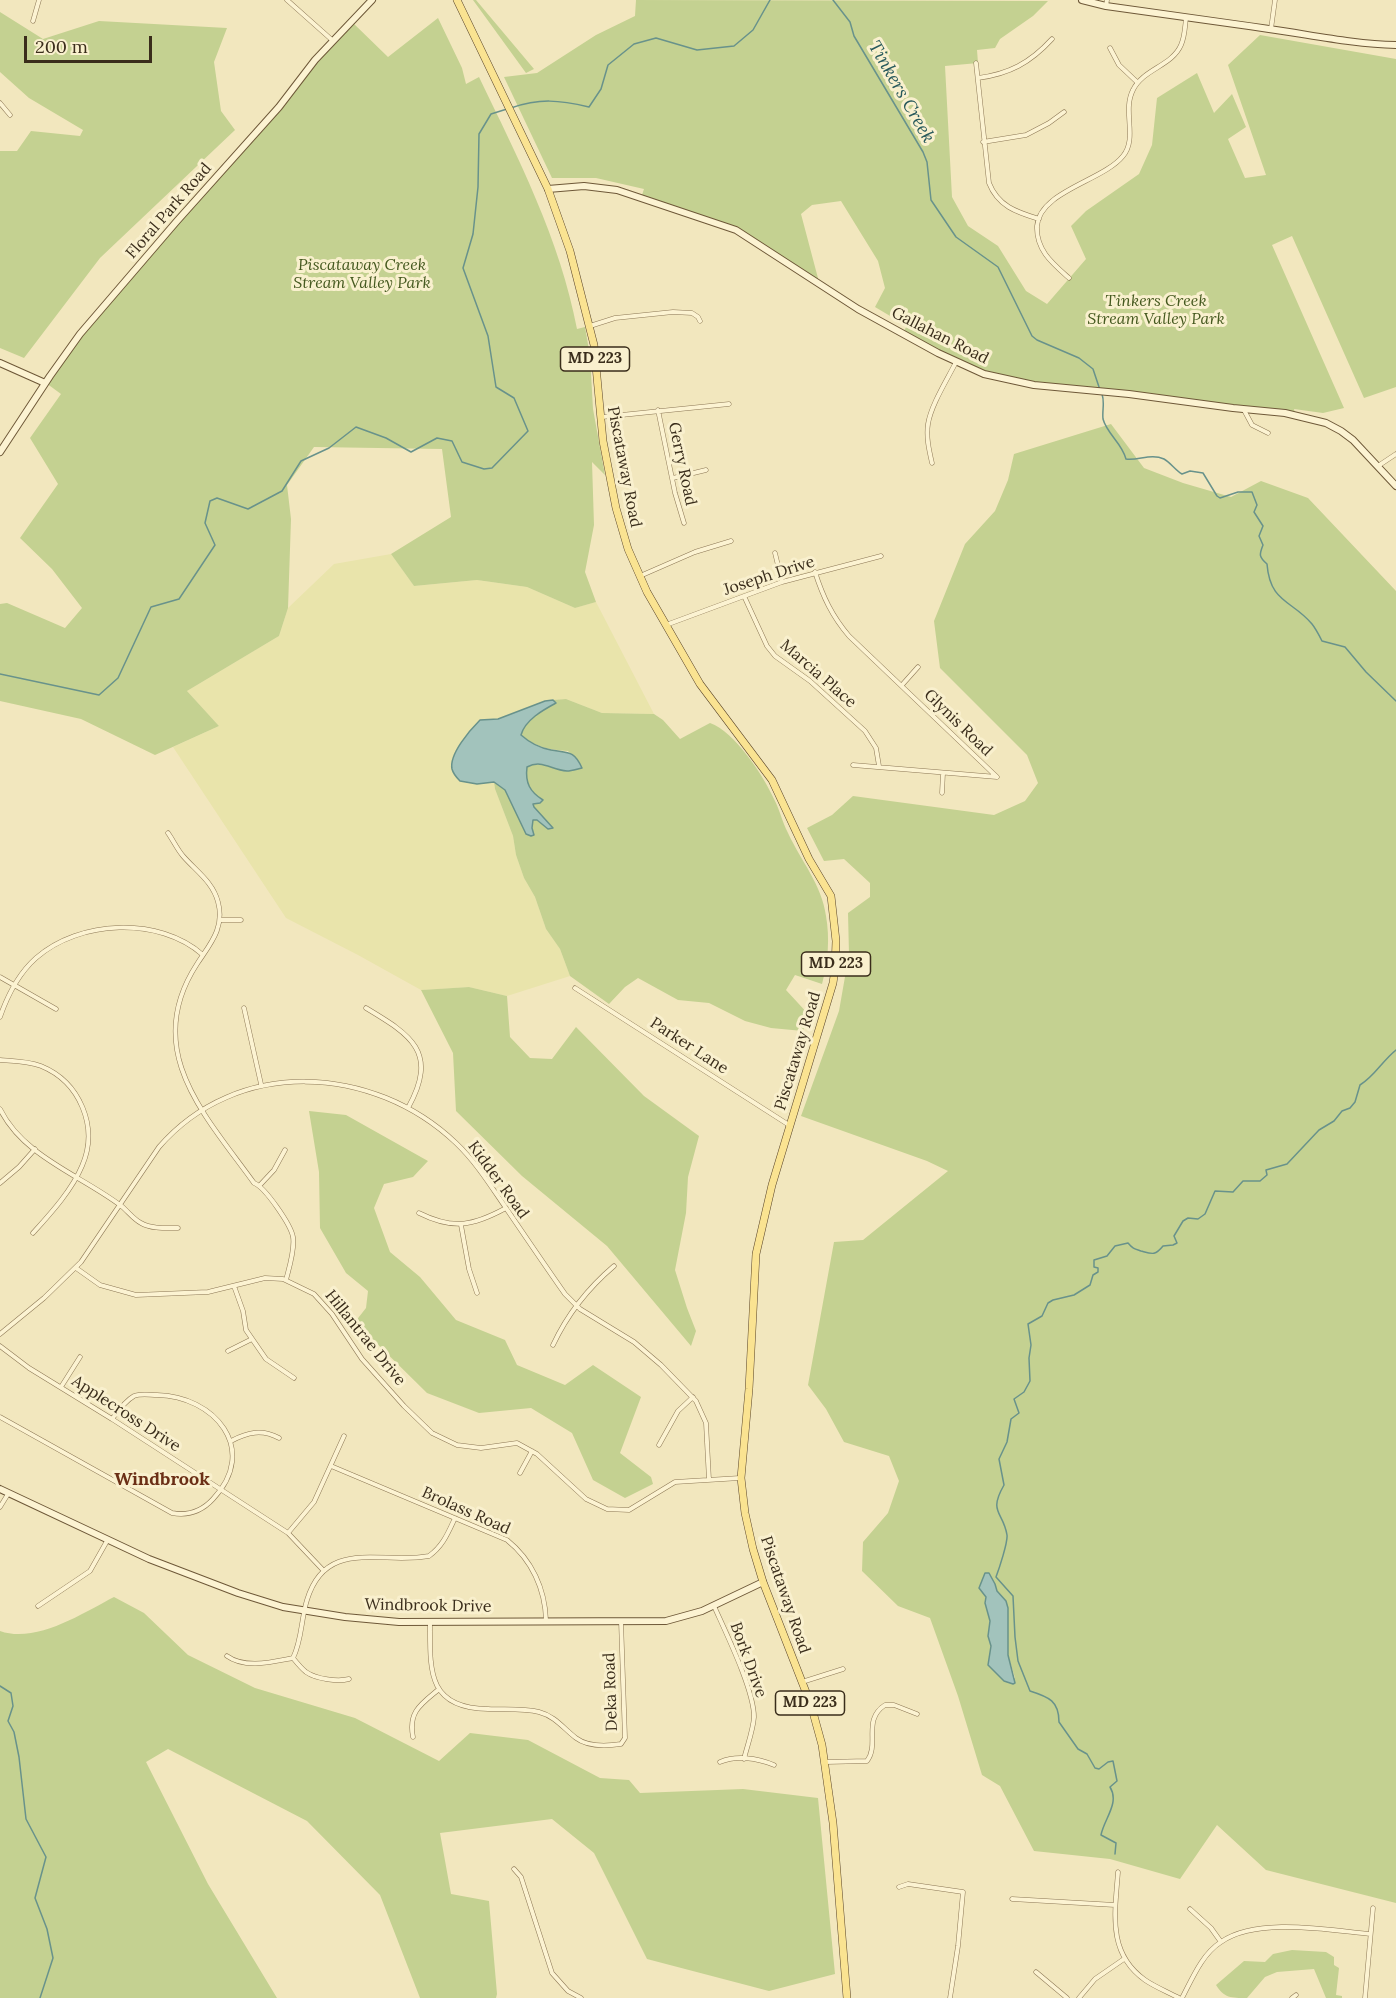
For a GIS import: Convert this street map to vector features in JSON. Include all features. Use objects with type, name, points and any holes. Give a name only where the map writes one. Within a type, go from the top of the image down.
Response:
[{"type":"main road","name":"Piscataway Road","points":[[457,0],[548,189],[570,251],[590,327],[600,417],[616,508],[628,549],[666,625],[700,684],[772,780],[809,859],[825,884],[832,903],[836,957],[833,983],[772,1185],[756,1254],[749,1389],[741,1478],[745,1513],[763,1582],[818,1726],[832,1823],[847,1998]]},
{"type":"street","points":[[33,21],[39,0]]},
{"type":"street","points":[[287,0],[332,40]]},
{"type":"street","name":"Floral Park Road","points":[[0,452],[45,382],[94,317],[192,203],[279,107],[332,40],[372,0]]},
{"type":"street","points":[[1082,0],[1369,45],[1396,45]]},
{"type":"street","points":[[1271,29],[1275,0]]},
{"type":"street","points":[[1069,278],[1041,249],[1037,230],[1039,219],[1046,206],[1055,199],[1107,169],[1125,154],[1130,134],[1129,100],[1137,82],[1177,52],[1183,40],[1186,18]]},
{"type":"street","points":[[977,78],[1000,75],[1013,70],[1045,47],[1052,39]]},
{"type":"street","points":[[1110,48],[1119,65],[1137,82]]},
{"type":"street","points":[[976,63],[987,178],[995,195],[1006,207],[1039,219]]},
{"type":"street","points":[[0,103],[10,115]]},
{"type":"street","points":[[983,142],[1026,135],[1064,112]]},
{"type":"street","name":"Gallahan Road","points":[[548,189],[594,187],[617,190],[736,230],[849,304],[956,362],[984,374],[1005,380],[1285,413],[1326,423],[1349,436],[1396,486]]},
{"type":"street","points":[[590,327],[615,318],[673,312],[692,313],[698,316],[700,321]]},
{"type":"street","points":[[932,463],[928,425],[931,413],[956,362]]},
{"type":"street","points":[[0,363],[45,382]]},
{"type":"street","points":[[600,417],[729,404]]},
{"type":"street","points":[[1244,409],[1252,425],[1268,433]]},
{"type":"street","name":"Gerry Road","points":[[658,410],[684,523]]},
{"type":"street","points":[[1378,466],[1396,454]]},
{"type":"street","points":[[673,478],[706,470]]},
{"type":"street","points":[[640,576],[695,552],[731,541]]},
{"type":"street","points":[[775,553],[782,582]]},
{"type":"street","name":"Joseph Drive","points":[[666,625],[782,582],[881,556]]},
{"type":"street","name":"Glynis Road","points":[[816,572],[823,596],[838,624],[997,777],[853,765]]},
{"type":"street","name":"Marcia Place","points":[[744,596],[767,646],[775,656],[810,681],[865,731],[876,748],[879,766]]},
{"type":"street","points":[[902,685],[918,667]]},
{"type":"street","points":[[942,793],[943,773]]},
{"type":"street","points":[[168,833],[182,854],[211,887],[218,900],[220,920],[215,937],[184,987],[178,1005],[175,1027],[176,1049],[181,1071],[201,1108],[254,1182],[260,1185],[277,1206],[293,1236],[286,1281]]},
{"type":"street","points":[[220,920],[241,920]]},
{"type":"street","points":[[0,1017],[14,984],[31,963],[50,948],[74,936],[132,927],[153,930],[176,938],[203,955]]},
{"type":"street","points":[[0,977],[56,1009]]},
{"type":"street","name":"Parker Lane","points":[[574,988],[790,1125]]},
{"type":"street","points":[[244,1008],[261,1084]]},
{"type":"street","points":[[366,1008],[404,1031],[418,1052],[421,1065],[420,1082],[408,1108]]},
{"type":"street","points":[[0,1060],[41,1066],[60,1077],[75,1093],[89,1128],[85,1158],[76,1177],[33,1233]]},
{"type":"street","name":"Kidder Road","points":[[0,1334],[76,1268],[159,1147],[173,1131],[201,1108],[261,1084],[302,1081],[331,1083],[370,1092],[408,1108],[432,1123],[459,1145],[477,1166],[565,1294],[575,1305],[634,1342],[667,1370],[693,1397],[706,1423],[709,1480]]},
{"type":"street","points":[[0,1109],[15,1131],[35,1149],[119,1204],[141,1224],[156,1228],[178,1228]]},
{"type":"street","points":[[0,1183],[35,1149]]},
{"type":"street","points":[[260,1185],[274,1170],[285,1150]]},
{"type":"street","points":[[419,1213],[436,1221],[461,1225],[486,1218],[506,1208]]},
{"type":"street","points":[[461,1225],[469,1269],[477,1293]]},
{"type":"street","points":[[553,1345],[575,1305],[591,1286],[614,1266]]},
{"type":"street","name":"Hillantrae Drive","points":[[76,1268],[100,1285],[135,1295],[208,1292],[265,1278],[286,1281],[314,1294],[332,1314],[362,1359],[432,1433],[457,1445],[481,1448],[516,1443],[532,1451],[586,1499],[607,1509],[629,1510],[675,1482],[741,1478]]},
{"type":"street","points":[[234,1286],[243,1311],[246,1330],[266,1359],[294,1378]]},
{"type":"street","points":[[228,1351],[252,1339]]},
{"type":"street","name":"Applecross Drive","points":[[0,1346],[29,1368],[288,1533],[323,1570]]},
{"type":"street","points":[[61,1387],[80,1357]]},
{"type":"street","points":[[0,1417],[172,1513],[193,1513],[201,1509],[221,1489],[232,1463],[233,1449],[231,1441],[210,1413],[189,1401],[169,1395],[134,1396],[112,1419]]},
{"type":"street","points":[[659,1445],[678,1411],[693,1397]]},
{"type":"street","points":[[231,1441],[254,1432],[266,1433],[279,1438]]},
{"type":"street","points":[[288,1533],[310,1508],[344,1436]]},
{"type":"street","points":[[520,1473],[532,1451]]},
{"type":"street","name":"Brolass Road","points":[[331,1466],[507,1540],[518,1549],[531,1566],[545,1603],[546,1620]]},
{"type":"street","name":"Windbrook Drive","points":[[0,1489],[171,1568],[238,1593],[268,1603],[371,1620],[666,1621],[714,1606],[763,1582]]},
{"type":"street","points":[[0,1508],[8,1494]]},
{"type":"street","points":[[293,1658],[311,1588],[323,1570],[333,1563],[361,1557],[429,1556],[445,1539],[455,1518]]},
{"type":"street","points":[[38,1606],[90,1571],[107,1540]]},
{"type":"street","name":"Bork Drive","points":[[714,1606],[737,1659],[753,1710],[754,1720],[744,1759]]},
{"type":"street","points":[[413,1737],[412,1716],[438,1690],[430,1663],[430,1621]]},
{"type":"street","name":"Deka Road","points":[[438,1690],[457,1705],[473,1709],[540,1712],[558,1721],[582,1742],[599,1745],[620,1744],[626,1738],[621,1621]]},
{"type":"street","points":[[227,1656],[236,1662],[243,1663],[273,1662],[293,1658]]},
{"type":"street","points":[[293,1658],[303,1670],[311,1675],[340,1681],[349,1680]]},
{"type":"street","points":[[802,1682],[843,1669]]},
{"type":"street","points":[[825,1762],[867,1761],[871,1755],[875,1715],[885,1705],[894,1705],[917,1714]]},
{"type":"street","points":[[720,1762],[732,1757],[765,1761],[774,1765]]},
{"type":"street","points":[[514,1869],[521,1877],[552,1972],[568,1991],[581,1998]]},
{"type":"street","points":[[1118,1872],[1115,1905],[1116,1937],[1124,1959],[1147,1981],[1180,1998],[1207,1955],[1221,1942],[1241,1932],[1304,1928],[1370,1934]]},
{"type":"street","points":[[899,1887],[908,1884],[963,1892],[950,1998]]},
{"type":"street","points":[[1012,1899],[1115,1905]]},
{"type":"street","points":[[1365,1998],[1373,1908]]},
{"type":"street","points":[[1190,1909],[1211,1928],[1221,1942]]},
{"type":"street","points":[[1078,1998],[1095,1979],[1124,1959]]},
{"type":"street","points":[[1036,1972],[1067,1998]]},
{"type":"shaded area","points":[[391,554],[414,586],[477,580],[527,587],[575,608],[596,602],[654,714],[602,713],[566,699],[545,701],[498,719],[480,720],[477,784],[494,782],[513,836],[516,855],[524,878],[535,897],[546,929],[560,949],[570,976],[507,996],[469,987],[421,990],[286,918],[173,747],[219,726],[187,691],[279,636],[288,608],[334,564]]},
{"type":"green space","points":[[473,0],[476,0],[534,69],[526,73]]},
{"type":"green space","name":"Tinkers Creek Stream Valley Park","points":[[636,0],[1048,1],[1033,16],[1000,39],[995,48],[977,50],[978,63],[945,66],[952,197],[968,226],[998,246],[1026,291],[1047,304],[1086,259],[1071,226],[1086,211],[1139,174],[1152,145],[1157,98],[1197,73],[1214,113],[1232,94],[1246,127],[1228,139],[1245,178],[1266,175],[1228,65],[1260,35],[1396,59],[1396,387],[1364,398],[1292,236],[1272,245],[1344,408],[1323,413],[1294,409],[1295,413],[1026,381],[977,370],[903,332],[907,326],[875,307],[885,288],[878,261],[841,201],[812,205],[801,214],[819,282],[740,229],[642,195],[644,189],[596,178],[552,178],[504,77],[537,73],[596,35],[635,16]]},
{"type":"green space","points":[[0,12],[43,39],[99,21],[227,28],[214,62],[221,111],[235,130],[100,258],[24,358],[0,348],[0,151],[17,151],[31,131],[80,136],[83,130],[29,98],[0,72]]},
{"type":"green space","name":"Piscataway Creek Stream Valley Park","points":[[438,18],[462,68],[466,84],[479,77],[549,231],[570,296],[577,329],[585,327],[590,356],[593,409],[605,475],[592,462],[594,525],[585,572],[596,602],[575,608],[527,587],[477,580],[414,586],[391,554],[451,517],[442,449],[314,447],[287,485],[291,519],[288,608],[279,636],[187,691],[219,726],[155,755],[81,719],[0,701],[0,604],[7,603],[65,628],[82,608],[52,569],[20,538],[58,484],[30,438],[61,394],[46,383],[72,346],[352,22],[388,57]]},
{"type":"green space","points":[[1111,424],[1144,468],[1183,483],[1231,497],[1261,481],[1308,498],[1396,591],[1396,1903],[1266,1870],[1217,1825],[1180,1879],[1110,1859],[1034,1851],[1000,1786],[982,1775],[958,1696],[930,1618],[898,1606],[862,1571],[863,1542],[888,1513],[899,1481],[889,1456],[844,1442],[826,1409],[808,1385],[834,1242],[863,1240],[948,1171],[927,1161],[801,1116],[839,1011],[849,954],[848,913],[870,897],[870,883],[844,859],[824,861],[807,828],[832,815],[853,796],[994,815],[1025,801],[1038,783],[1027,755],[940,668],[934,621],[965,544],[995,511],[1008,480],[1014,454]],"holes":[[[985,1573],[989,1573],[996,1590],[1008,1608],[1008,1655],[1015,1678],[1004,1681],[988,1665],[991,1646],[988,1636],[990,1621],[985,1603],[987,1597],[980,1588]]]},
{"type":"green space","points":[[566,699],[602,713],[654,714],[663,720],[680,739],[710,723],[729,735],[756,767],[776,803],[793,843],[816,883],[826,916],[828,950],[822,984],[795,975],[786,990],[810,1016],[803,1031],[771,1028],[745,1021],[709,1003],[678,1000],[638,978],[625,987],[609,1004],[570,976],[560,949],[546,929],[535,897],[524,878],[516,855],[513,836],[494,782],[505,790],[514,807],[532,828],[533,820],[537,820],[548,829],[552,828],[534,808],[533,803],[543,800],[534,794],[529,786],[527,767],[540,764],[566,769],[582,767],[568,751],[543,747],[521,735],[530,720],[555,703],[553,700]]},
{"type":"green space","points":[[469,987],[507,996],[510,1037],[530,1058],[552,1059],[576,1027],[644,1096],[699,1136],[688,1177],[686,1213],[675,1270],[696,1331],[691,1346],[607,1246],[522,1176],[456,1111],[453,1053],[421,990]]},
{"type":"green space","points":[[309,1111],[346,1115],[428,1161],[413,1177],[384,1184],[374,1208],[390,1252],[420,1277],[456,1320],[505,1340],[517,1365],[565,1385],[593,1365],[641,1397],[620,1453],[651,1477],[653,1484],[625,1498],[593,1480],[572,1433],[531,1408],[479,1413],[427,1393],[355,1322],[366,1308],[368,1291],[346,1273],[320,1228],[319,1172]]},
{"type":"green space","points":[[114,1597],[144,1613],[188,1655],[255,1688],[355,1718],[439,1761],[470,1733],[528,1740],[600,1778],[629,1780],[640,1793],[743,1789],[818,1798],[835,1974],[769,1991],[647,1959],[594,1853],[552,1819],[440,1833],[451,1894],[489,1901],[497,1994],[496,1998],[420,1998],[380,1895],[307,1821],[168,1749],[146,1762],[208,1884],[277,1998],[0,1998],[0,1631],[14,1634],[44,1630],[74,1618]]},
{"type":"green space","points":[[1292,1950],[1326,1952],[1334,1957],[1334,1965],[1339,1968],[1336,1995],[1342,1998],[1326,1998],[1314,1969],[1277,1972],[1265,1977],[1247,1998],[1229,1996],[1222,1993],[1216,1985],[1244,1961],[1265,1962],[1273,1954]]},
{"type":"water","points":[[553,700],[556,703],[530,720],[521,735],[532,743],[547,749],[570,753],[582,768],[567,771],[542,764],[527,767],[529,786],[543,800],[533,804],[534,807],[553,828],[548,829],[537,820],[533,820],[534,835],[531,836],[526,834],[505,790],[494,782],[477,784],[460,781],[453,771],[452,763],[461,743],[480,720],[498,719]]},
{"type":"water","points":[[985,1573],[989,1573],[1008,1608],[1008,1655],[1015,1683],[1013,1684],[1004,1681],[988,1665],[991,1646],[988,1636],[990,1621],[985,1603],[986,1597],[979,1588]]},
{"type":"waterway","points":[[511,108],[550,101],[589,107],[601,89],[608,65],[634,44],[656,38],[697,50],[734,46],[753,30],[770,0]]},
{"type":"waterway","name":"Tinkers Creek","points":[[833,0],[850,22],[854,36],[923,152],[927,162],[931,200],[956,237],[998,267],[1032,336],[1079,358],[1093,369],[1100,390]]},
{"type":"waterway","points":[[0,674],[99,695],[118,678],[151,607],[179,599],[215,545],[205,523],[210,501],[217,498],[248,509],[282,491],[301,461],[329,448],[356,427],[386,438],[411,452],[437,438],[452,441],[462,462],[484,469],[492,468],[528,431],[514,398],[496,387],[488,336],[463,268],[473,234],[478,187],[479,134],[491,114],[507,109]]},
{"type":"waterway","name":"Tinkers Creek","points":[[1102,394],[1103,419],[1126,459],[1159,457],[1182,474],[1190,471],[1203,473],[1220,498],[1238,492],[1252,492],[1257,505],[1254,512],[1263,526],[1259,536],[1263,545],[1260,556],[1267,564],[1269,577],[1277,594],[1312,624],[1322,641],[1345,647],[1366,672],[1396,701]]},
{"type":"waterway","points":[[1115,1854],[1116,1843],[1101,1835],[1112,1805],[1113,1793],[1110,1787],[1117,1781],[1113,1761],[1099,1769],[1095,1768],[1087,1754],[1078,1749],[1059,1722],[1059,1715],[1052,1701],[1030,1691],[1018,1661],[1013,1596],[996,1577],[1007,1538],[997,1507],[999,1494],[1004,1485],[999,1459],[1007,1442],[1011,1419],[1019,1413],[1014,1399],[1024,1392],[1030,1381],[1031,1345],[1028,1324],[1042,1316],[1048,1303],[1074,1295],[1090,1285],[1093,1275],[1098,1272],[1098,1268],[1094,1267],[1094,1260],[1107,1256],[1115,1246],[1128,1243],[1136,1249],[1153,1253],[1163,1246],[1173,1245],[1177,1243],[1174,1236],[1183,1221],[1188,1218],[1198,1219],[1205,1214],[1215,1191],[1233,1192],[1243,1181],[1260,1181],[1267,1175],[1266,1170],[1287,1164],[1319,1130],[1334,1121],[1342,1111],[1350,1108],[1355,1102],[1360,1085],[1396,1050]]},
{"type":"waterway","points":[[0,1686],[11,1693],[13,1706],[8,1721],[14,1732],[19,1757],[26,1819],[46,1857],[35,1898],[47,1929],[53,1958],[40,1998]]},
{"type":"district","name":"Windbrook","points":[[162,1480]]}]
